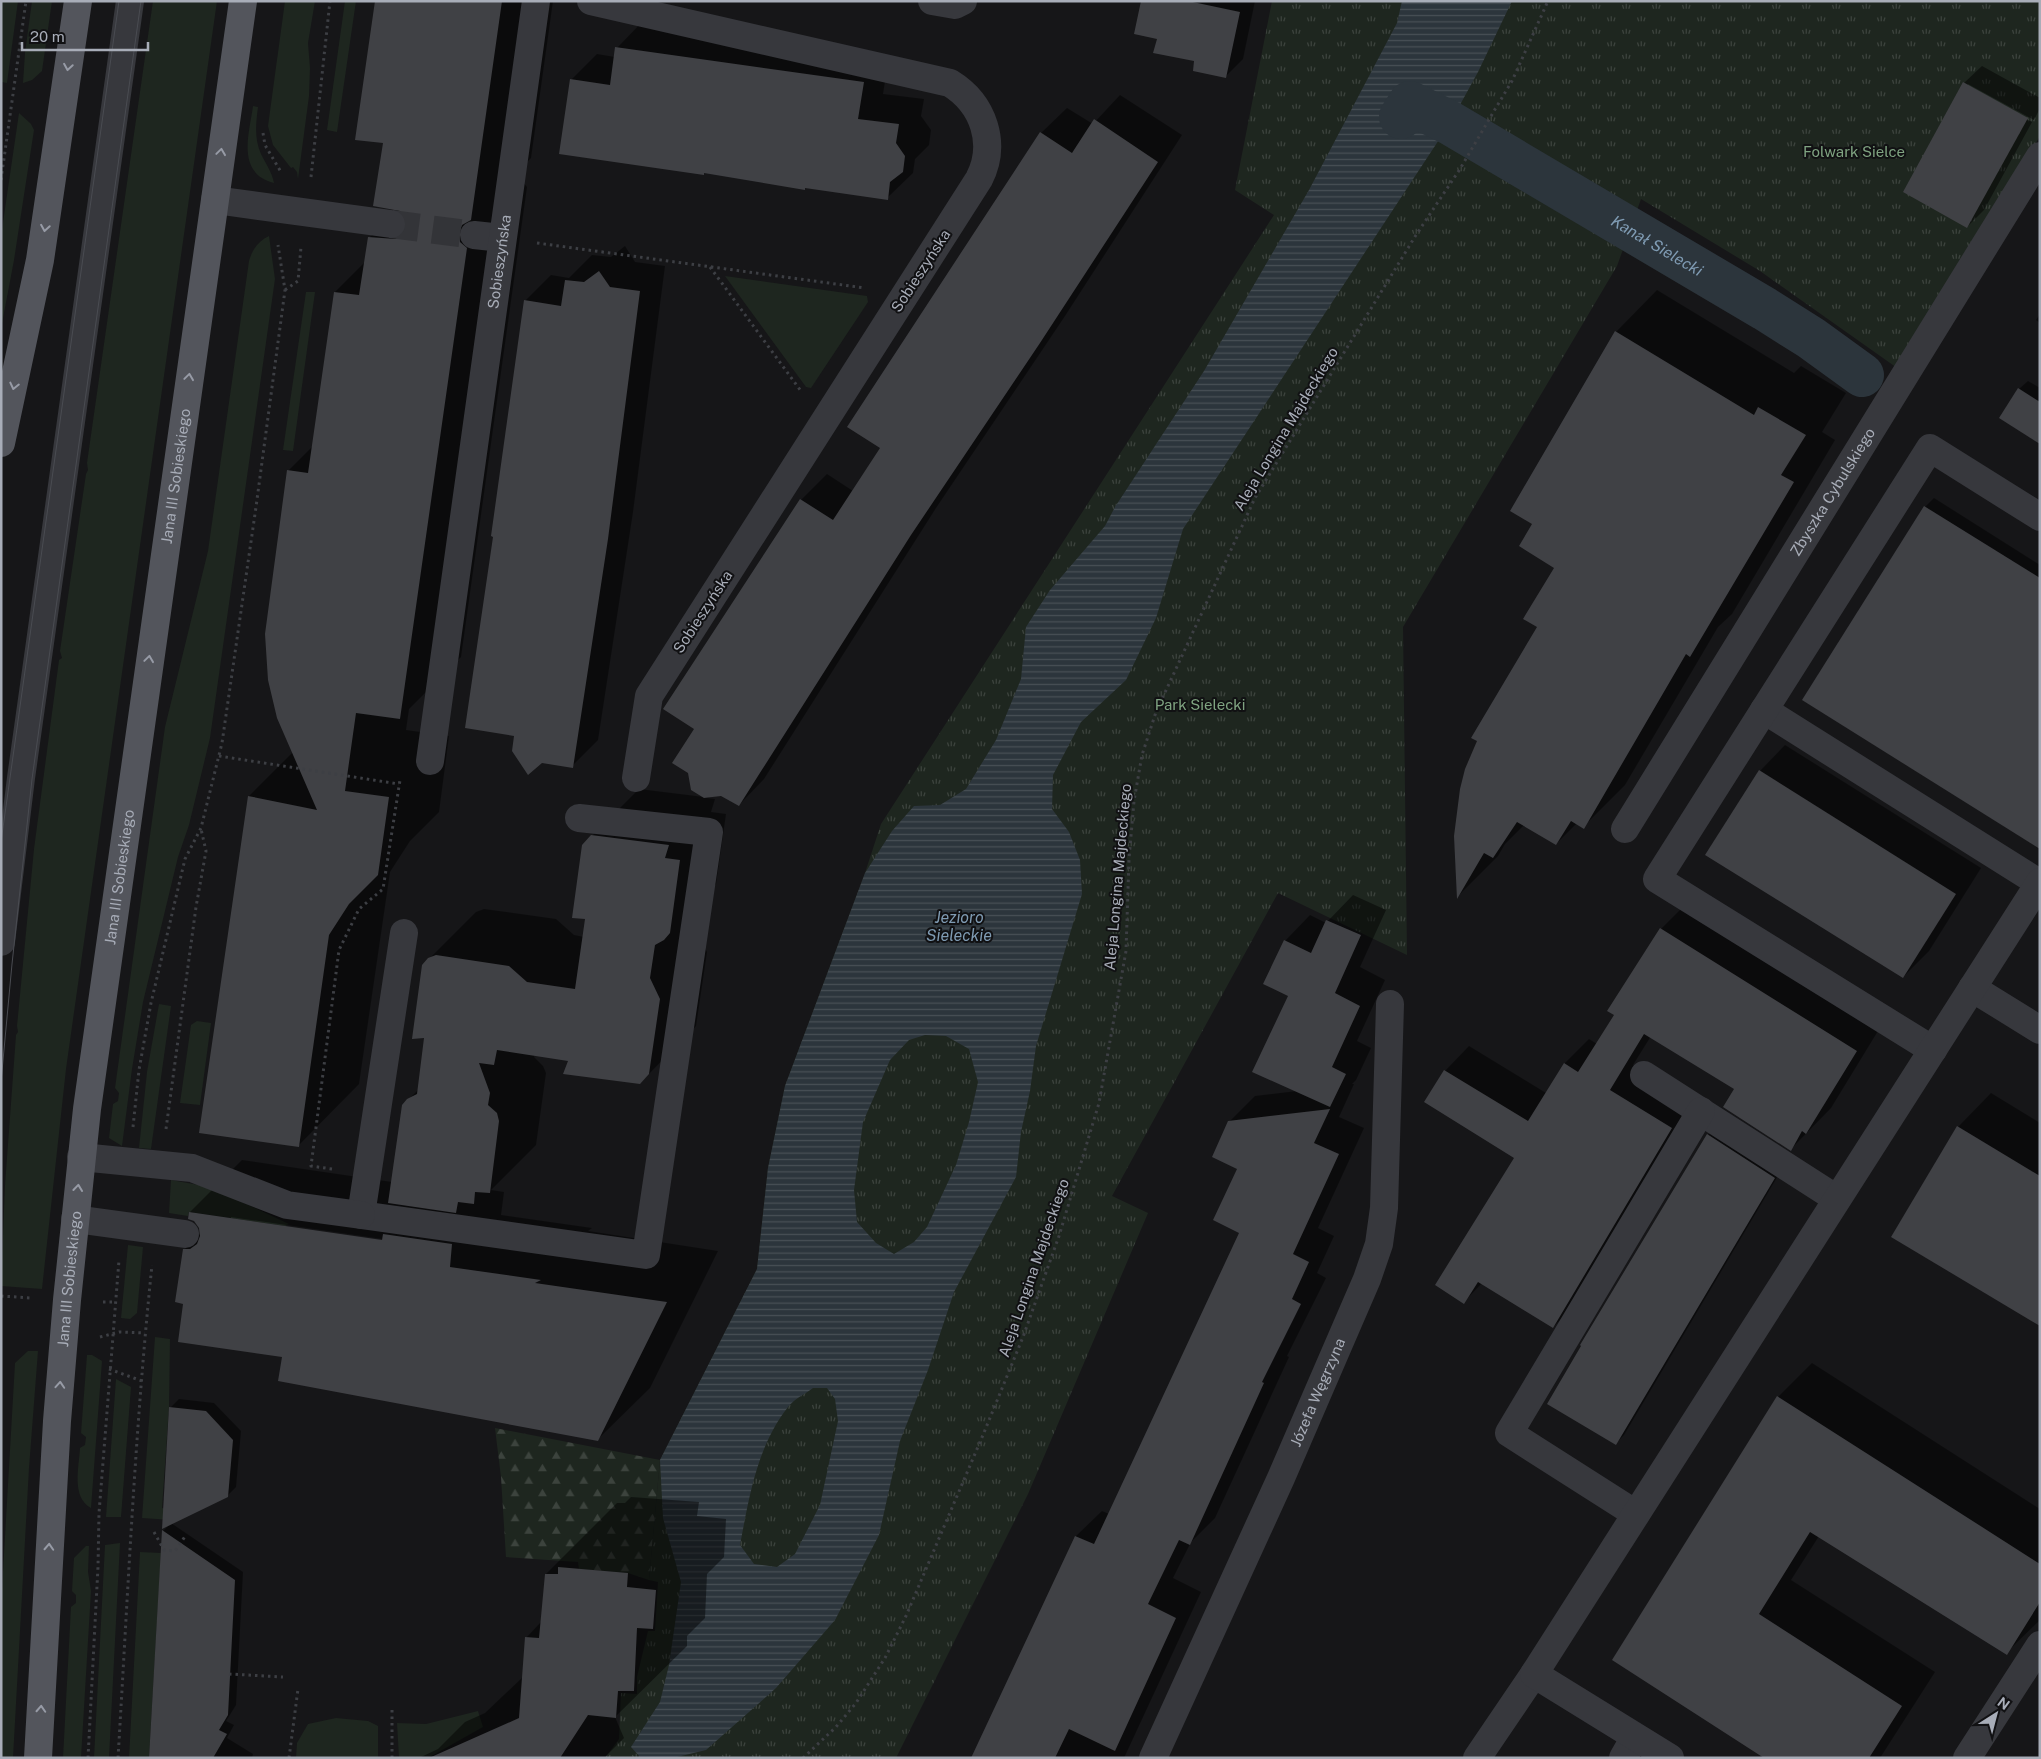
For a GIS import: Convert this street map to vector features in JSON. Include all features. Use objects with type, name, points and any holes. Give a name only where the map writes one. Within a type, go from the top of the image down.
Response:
[{"type":"main road","points":[[1,443],[40,260],[78,1]]},
{"type":"main road","name":"Jana III Sobieskiego","points":[[38,1758],[55,1450],[82,1157],[101,1001],[243,1]]},
{"type":"street","points":[[1,942],[21,778],[130,1]]},
{"type":"street","name":"Sobieszyńska","points":[[430,761],[536,1]]},
{"type":"street","name":"Sobieszyńska","points":[[592,1],[950,83],[963,91],[973,103],[985,130],[988,144],[985,168],[649,696],[636,778]]},
{"type":"street","points":[[932,1],[955,4],[963,1]]},
{"type":"street","name":"Zbyszka Cybulskiego","points":[[1625,829],[2040,156]]},
{"type":"street","points":[[215,200],[391,224]]},
{"type":"street","points":[[474,235],[502,238]]},
{"type":"street","points":[[1933,1050],[1658,879],[1930,448],[2040,517]]},
{"type":"street","points":[[1477,1758],[1534,1674],[2040,883],[1764,710]]},
{"type":"street","points":[[82,1157],[192,1168],[287,1205],[646,1255],[709,832],[579,818]]},
{"type":"street","points":[[361,1215],[404,933]]},
{"type":"street","points":[[1972,988],[2040,1030]]},
{"type":"street","name":"Józefa Węgrzyna","points":[[1153,1758],[1281,1478],[1368,1279],[1379,1244],[1384,1208],[1390,1004]]},
{"type":"street","points":[[1644,1075],[1838,1199]]},
{"type":"street","points":[[1636,1514],[1509,1433],[1701,1111]]},
{"type":"street","points":[[75,1220],[185,1234]]},
{"type":"street","points":[[1967,1758],[2040,1646]]},
{"type":"street","points":[[1534,1674],[1629,1747],[1670,1758]]},
{"type":"path","points":[[1,180],[26,1]]},
{"type":"path","points":[[129,1161],[140,1070],[151,1003],[185,859],[201,828],[225,724],[286,290],[278,245],[278,230],[293,211],[330,1]]},
{"type":"path","name":"Aleja Longina Majdeckiego","points":[[803,1758],[836,1728],[856,1703],[885,1658],[906,1616],[984,1435],[1023,1337],[1059,1236],[1099,1103],[1126,951],[1129,859],[1134,801],[1142,756],[1156,712],[1255,498],[1416,235],[1460,169],[1512,81],[1548,1]]},
{"type":"path","points":[[262,126],[265,145],[284,177],[293,211],[298,281],[286,290]]},
{"type":"path","points":[[502,238],[906,294]]},
{"type":"path","points":[[709,267],[824,421]]},
{"type":"path","points":[[219,756],[399,784]]},
{"type":"path","points":[[367,1173],[311,1166],[339,950],[359,909],[383,889],[404,756],[430,761]]},
{"type":"path","points":[[161,1165],[196,907],[206,851],[201,828]]},
{"type":"path","points":[[88,1758],[98,1567],[98,1529],[109,1369],[122,1225]]},
{"type":"path","points":[[118,1758],[130,1540],[156,1230]]},
{"type":"path","points":[[1,1296],[37,1298]]},
{"type":"path","points":[[94,1336],[104,1337],[119,1332],[146,1334]]},
{"type":"path","points":[[109,1369],[142,1381]]},
{"type":"path","points":[[154,1532],[164,1550],[175,1551],[186,1535]]},
{"type":"path","points":[[229,1674],[283,1677]]},
{"type":"path","points":[[289,1758],[298,1689]]},
{"type":"path","points":[[392,1707],[392,1758]]},
{"type":"green space","points":[[1,1],[18,1],[7,83],[1,82]]},
{"type":"green space","points":[[32,1],[52,1],[42,71],[32,80],[23,83],[25,53]]},
{"type":"green space","points":[[153,1],[217,1],[66,1069],[42,1289],[1,1286],[5,1185],[16,1035],[18,1032],[17,1026],[34,849],[59,660],[62,658],[60,651],[88,470],[87,463]]},
{"type":"green space","points":[[285,1],[315,1],[308,43],[310,68],[309,96],[298,179],[297,172],[293,167],[291,168],[273,145],[268,126]]},
{"type":"green space","points":[[345,1],[356,1],[337,132],[327,130]]},
{"type":"green space","name":"Park Sielecki","points":[[1272,1],[2040,1],[2040,136],[1900,370],[1760,271],[1641,199],[1617,266],[1403,627],[1407,955],[1278,893],[1112,1196],[1148,1213],[1028,1494],[896,1758],[605,1758],[619,1739],[621,1693],[637,1694],[637,1677],[648,1631],[655,1631],[658,1582],[649,1580],[660,1460],[757,1269],[768,1168],[785,1086],[865,873],[881,824],[1274,215],[1235,190]]},
{"type":"green space","points":[[253,106],[258,107],[257,142],[274,183],[262,178],[254,171],[250,162],[248,140]]},
{"type":"green space","points":[[19,113],[31,124],[34,130],[14,260],[1,329],[1,236]]},
{"type":"green space","points":[[269,236],[275,279],[210,738],[189,825],[178,857],[143,1002],[122,1146],[109,1138],[113,1104],[118,1101],[119,1093],[115,1088],[165,727],[208,551],[249,261],[256,246]]},
{"type":"green space","points":[[725,276],[867,296],[868,302],[811,388],[806,387]]},
{"type":"green space","points":[[306,292],[315,292],[293,451],[283,450]]},
{"type":"green space","points":[[159,1004],[171,1006],[151,1149],[139,1148],[147,1072]]},
{"type":"green space","points":[[197,1021],[211,1023],[200,1105],[180,1103],[191,1025]]},
{"type":"green space","points":[[171,1180],[210,1187],[289,1224],[285,1226],[189,1212],[188,1216],[169,1213]]},
{"type":"green space","points":[[128,1245],[143,1247],[137,1313],[130,1319],[121,1318]]},
{"type":"green space","points":[[155,1337],[170,1339],[169,1407],[162,1508],[169,1509],[171,1520],[142,1518]]},
{"type":"green space","points":[[28,1351],[38,1351],[29,1468],[13,1758],[1,1758],[1,1606],[15,1363]]},
{"type":"green space","points":[[87,1355],[92,1355],[102,1361],[91,1508],[85,1503],[78,1489],[80,1448],[85,1445],[86,1437],[81,1433]]},
{"type":"green space","points":[[116,1379],[131,1387],[121,1517],[106,1517]]},
{"type":"green space","points":[[495,1428],[660,1460],[649,1580],[628,1573],[579,1569],[578,1562],[506,1557],[501,1477]]},
{"type":"green space","points":[[120,1543],[109,1758],[94,1758],[105,1545]]},
{"type":"green space","points":[[86,1546],[89,1546],[88,1572],[91,1591],[81,1758],[63,1758],[71,1607],[76,1603],[76,1595],[72,1591],[74,1558]]},
{"type":"green space","points":[[140,1552],[161,1553],[149,1758],[129,1758]]},
{"type":"green space","points":[[478,1711],[483,1727],[428,1758],[399,1758],[397,1723],[426,1724]]},
{"type":"green space","points":[[336,1718],[368,1721],[378,1726],[378,1758],[296,1758],[297,1743],[308,1724]]},
{"type":"water","name":"Jezioro Sieleckie","points":[[1402,1],[1512,1],[1478,72],[1450,123],[1183,529],[1156,618],[1126,680],[1081,722],[1053,775],[1052,809],[1069,832],[1080,860],[1082,894],[1036,1046],[1030,1091],[1021,1132],[1016,1177],[954,1292],[928,1370],[900,1441],[879,1535],[835,1620],[776,1688],[706,1750],[673,1758],[641,1758],[631,1747],[660,1702],[669,1665],[681,1582],[663,1518],[660,1460],[757,1269],[768,1168],[785,1086],[865,873],[892,831],[914,806],[940,805],[966,789],[996,740],[1021,679],[1026,627],[1050,590],[1105,526],[1115,507],[1204,371],[1309,190],[1397,23]],"holes":[[[925,1035],[946,1036],[969,1049],[978,1082],[969,1122],[956,1165],[927,1227],[914,1242],[894,1254],[876,1243],[857,1222],[854,1190],[863,1122],[890,1060],[909,1040]],[[813,1388],[827,1388],[835,1399],[838,1421],[820,1505],[795,1554],[777,1567],[754,1564],[740,1545],[751,1491],[762,1455],[777,1422],[790,1404]]]},
{"type":"building","points":[[375,1],[502,1],[471,220],[462,225],[459,233],[460,242],[467,248],[400,719],[356,713],[345,791],[389,797],[378,875],[349,904],[329,935],[299,1147],[199,1133],[248,796],[317,810],[277,718],[268,680],[265,634],[287,470],[308,473],[334,292],[359,295],[368,237],[396,239],[403,234],[406,227],[405,218],[400,211],[373,206],[383,143],[355,140]]},
{"type":"building","points":[[1141,1],[1188,1],[1240,12],[1226,78],[1193,71],[1194,61],[1153,53],[1157,39],[1134,34]]},
{"type":"building","points":[[615,47],[864,82],[858,119],[899,124],[896,143],[905,156],[903,172],[890,182],[888,200],[805,188],[805,190],[704,173],[704,175],[559,154],[570,79],[610,85]]},
{"type":"building","points":[[1963,82],[2028,118],[1967,228],[1903,192]]},
{"type":"building","points":[[1094,119],[1158,162],[1040,343],[911,535],[739,806],[721,796],[704,798],[691,790],[688,773],[672,763],[694,729],[663,709],[800,499],[833,520],[880,448],[847,427],[1040,132],[1072,153]]},
{"type":"building","points":[[599,271],[610,287],[640,291],[608,539],[573,768],[542,763],[528,775],[512,751],[514,736],[465,728],[493,537],[491,536],[524,300],[561,306],[565,280],[584,282]]},
{"type":"building","points":[[1615,331],[1754,415],[1758,407],[1806,435],[1781,475],[1794,482],[1690,657],[1686,654],[1584,829],[1571,821],[1556,845],[1517,822],[1493,858],[1484,853],[1457,899],[1454,836],[1460,789],[1465,769],[1477,741],[1471,738],[1537,627],[1523,619],[1554,568],[1519,546],[1532,524],[1510,511]]},
{"type":"building","points":[[2018,388],[2040,402],[2040,444],[1999,418]]},
{"type":"building","points":[[1924,506],[2040,578],[2040,849],[1802,700]]},
{"type":"building","points":[[1759,770],[1956,894],[1903,978],[1705,855]]},
{"type":"building","points":[[591,835],[669,845],[665,858],[680,860],[670,933],[664,940],[655,945],[650,978],[660,999],[649,1074],[640,1084],[563,1074],[568,1061],[497,1050],[494,1065],[479,1063],[490,1093],[488,1105],[497,1113],[499,1121],[490,1193],[475,1192],[474,1204],[458,1202],[456,1213],[388,1203],[402,1105],[407,1099],[417,1094],[424,1038],[412,1039],[422,965],[428,958],[436,955],[509,966],[527,982],[575,989],[585,919],[572,918],[582,845]]},
{"type":"building","points":[[1326,920],[1361,935],[1335,993],[1360,1006],[1332,1067],[1346,1074],[1330,1107],[1252,1072],[1288,996],[1263,984],[1284,940],[1311,953]]},
{"type":"building","points":[[1660,928],[1857,1051],[1806,1134],[1802,1131],[1791,1151],[1723,1107],[1734,1089],[1644,1034],[1610,1090],[1672,1128],[1553,1328],[1478,1282],[1464,1304],[1435,1285],[1514,1158],[1424,1102],[1444,1070],[1528,1121],[1564,1063],[1578,1072],[1614,1015],[1607,1011]]},
{"type":"building","points":[[1330,1109],[1314,1143],[1339,1154],[1293,1254],[1309,1262],[1292,1299],[1301,1304],[1262,1382],[1264,1383],[1190,1545],[1179,1540],[1148,1604],[1176,1618],[1115,1751],[1069,1729],[1055,1758],[971,1758],[1075,1536],[1094,1544],[1239,1233],[1213,1220],[1237,1169],[1212,1157],[1228,1121]]},
{"type":"building","points":[[1957,1126],[2040,1176],[2040,1326],[1891,1237]]},
{"type":"building","points":[[1707,1134],[1775,1178],[1616,1445],[1547,1404],[1580,1345]]},
{"type":"building","points":[[189,1212],[382,1240],[383,1234],[452,1244],[450,1267],[541,1280],[535,1283],[667,1302],[598,1441],[278,1381],[282,1357],[178,1342],[183,1304],[175,1302],[183,1249],[190,1249],[197,1244],[200,1236],[199,1228],[194,1221],[188,1219]]},
{"type":"building","points":[[1777,1396],[2040,1564],[2040,1602],[2007,1655],[1810,1532],[1759,1614],[1902,1706],[1869,1758],[1764,1758],[1612,1660]]},
{"type":"building","points":[[169,1407],[206,1411],[233,1440],[228,1497],[162,1529]]},
{"type":"building","points":[[162,1530],[235,1580],[228,1715],[219,1730],[227,1734],[213,1758],[149,1758]]},
{"type":"building","points":[[558,1567],[628,1573],[627,1587],[656,1590],[653,1629],[637,1628],[634,1691],[618,1691],[616,1718],[588,1715],[560,1758],[429,1758],[519,1718],[525,1637],[539,1638],[545,1574],[558,1574]]},
{"type":"waterway","name":"Kanał Sielecki","points":[[1401,117],[1410,103],[1450,123],[1765,309],[1811,338],[1862,375]]},
{"type":"tunnel","points":[[391,224],[474,235]]},
{"type":"tram line","points":[[1,842],[119,1]]},
{"type":"tram line","points":[[1,1082],[32,779],[141,1]]},
{"type":"park label","name":"Folwark Sielce","points":[[1854,152]]}]
